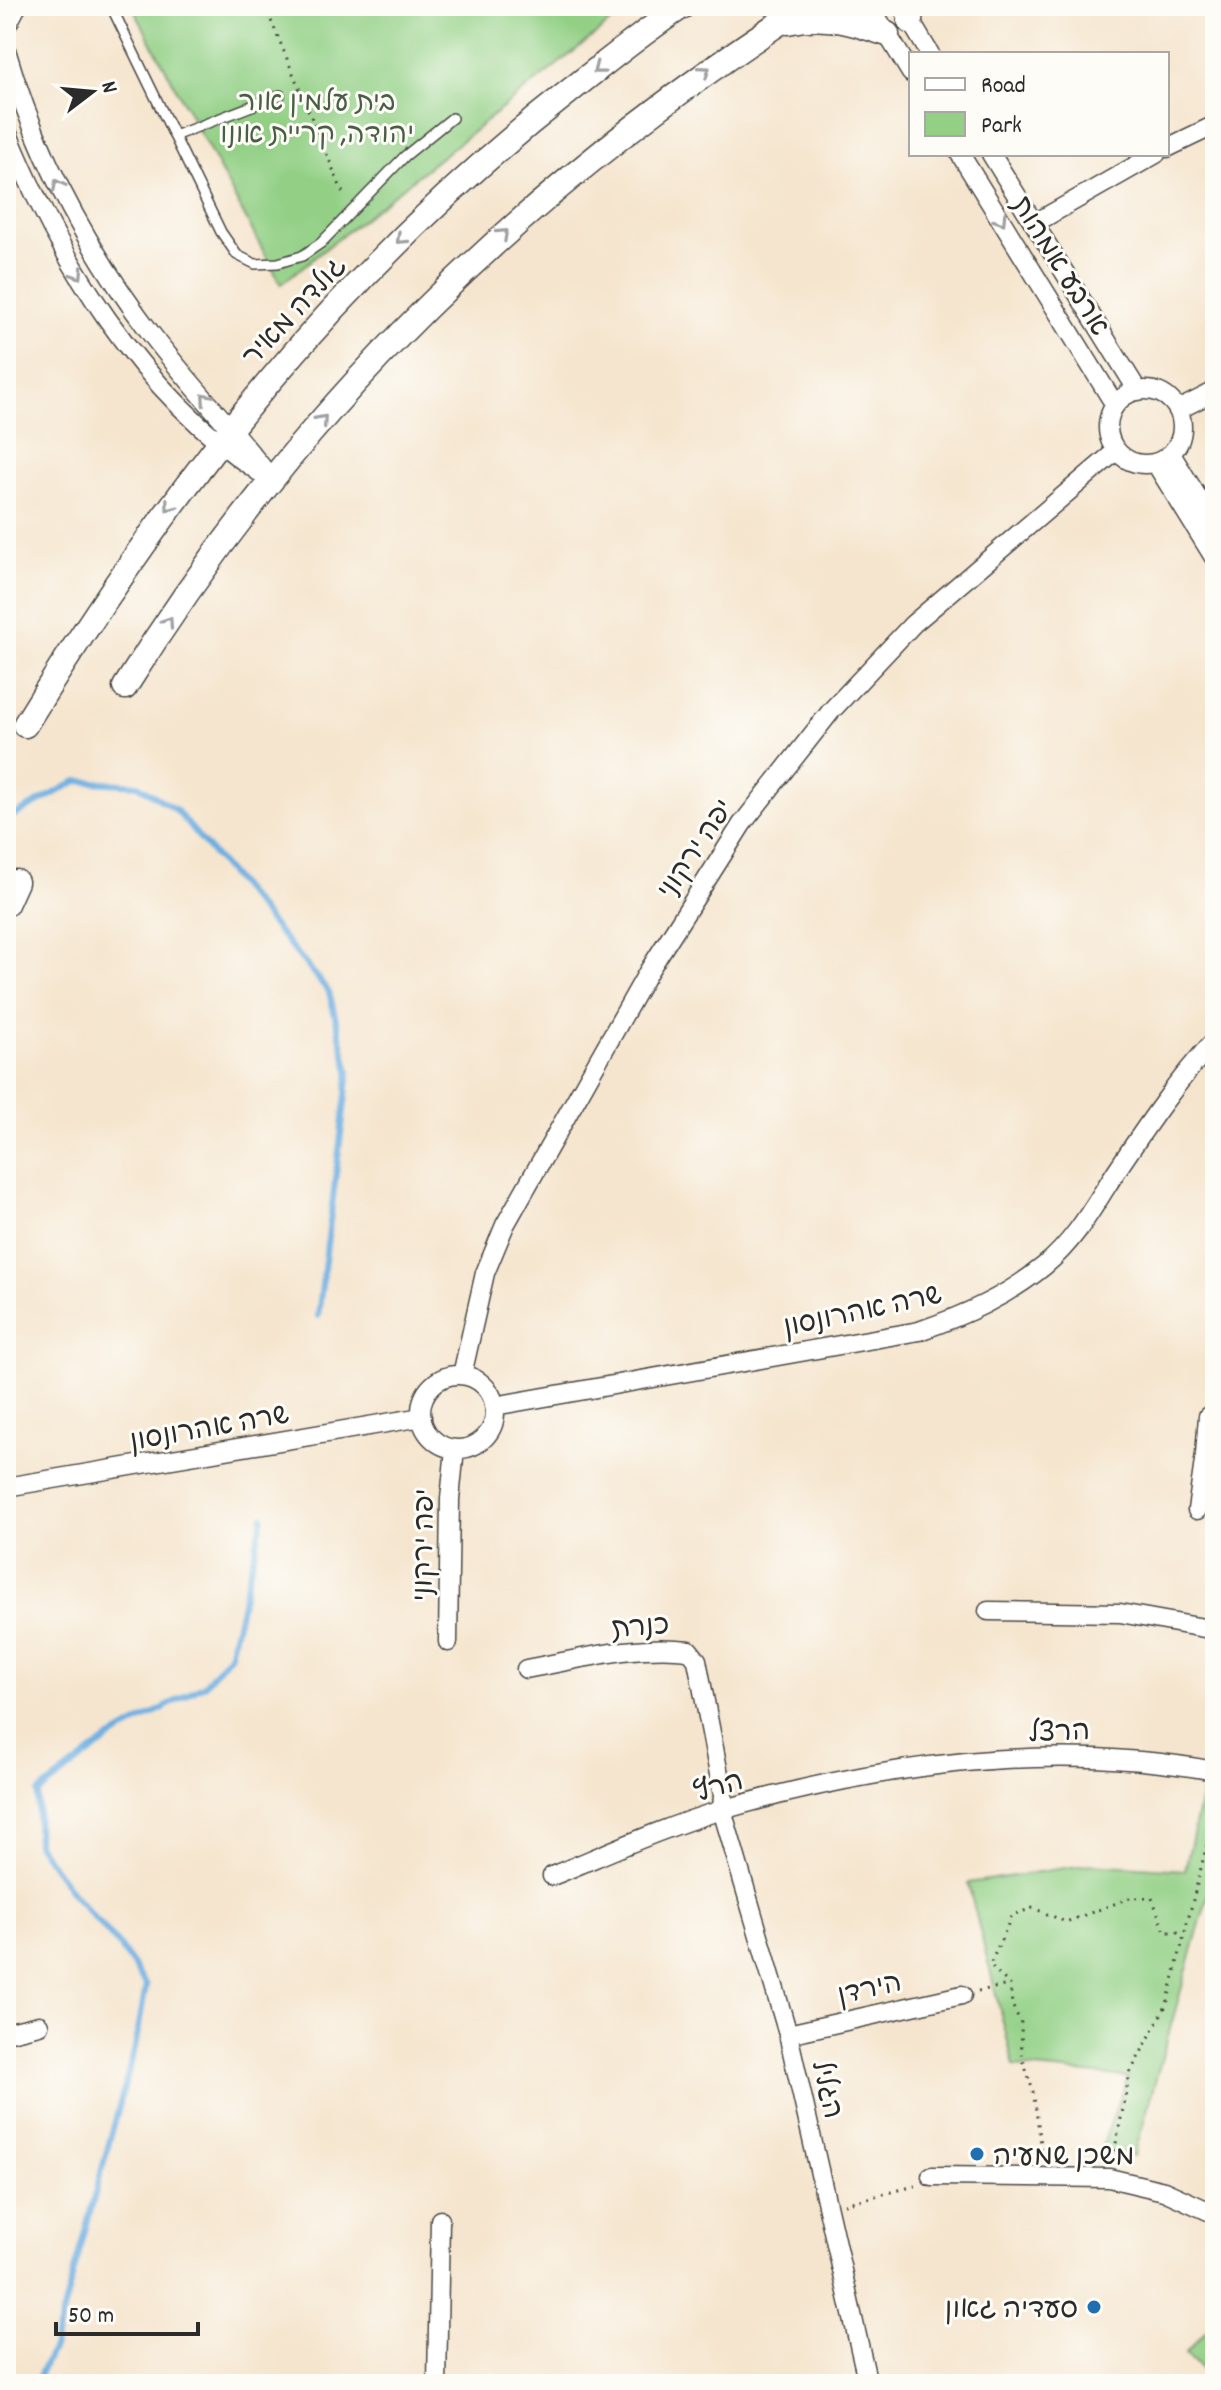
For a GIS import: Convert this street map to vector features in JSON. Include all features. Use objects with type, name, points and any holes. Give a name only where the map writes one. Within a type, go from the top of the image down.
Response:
[{"type":"main road","name":"גולדה מאיר","points":[[25,725],[130,559],[224,435],[311,331],[523,127],[683,6]]},
{"type":"main road","points":[[125,687],[184,597],[272,480],[360,376],[522,217],[670,96],[805,6]]},
{"type":"main road","points":[[777,24],[824,17],[845,19],[887,34]]},
{"type":"main road","points":[[6,904],[16,882]]},
{"type":"street","points":[[870,6],[909,70]]},
{"type":"street","points":[[6,28],[17,7]]},
{"type":"street","points":[[907,11],[929,52]]},
{"type":"street","points":[[6,50],[31,126],[79,226],[224,435]]},
{"type":"street","points":[[1169,147],[1215,125]]},
{"type":"street","points":[[6,129],[47,219],[105,316],[151,374],[272,480]]},
{"type":"street","name":"ארבע אמהות","points":[[961,156],[1115,405]]},
{"type":"street","name":"ארבע אמהות","points":[[992,156],[1138,391]]},
{"type":"street","points":[[1035,223],[1152,156]]},
{"type":"street","points":[[1138,391],[1164,394],[1178,410],[1183,431],[1164,459],[1141,465],[1127,461],[1116,451],[1108,423],[1122,397],[1138,391]]},
{"type":"street","points":[[1178,410],[1215,391]]},
{"type":"street","name":"יפה ירקוני","points":[[462,1375],[485,1273],[518,1199],[662,948],[742,824],[831,711],[913,624],[1116,451]]},
{"type":"street","points":[[1164,459],[1215,525]]},
{"type":"street","points":[[1164,459],[1215,559]]},
{"type":"street","name":"שרה אהרונסון","points":[[494,1406],[919,1331],[970,1313],[1004,1295],[1046,1264],[1085,1222],[1160,1111],[1215,1040]]},
{"type":"street","points":[[462,1375],[476,1379],[487,1389],[494,1406],[491,1430],[481,1441],[468,1448],[455,1449],[440,1444],[429,1435],[422,1417],[426,1394],[435,1382],[462,1375]]},
{"type":"street","points":[[1197,1510],[1210,1454],[1208,1416]]},
{"type":"street","name":"שרה אהרונסון","points":[[6,1487],[422,1417]]},
{"type":"street","name":"יפה ירקוני","points":[[448,1642],[450,1499],[455,1449]]},
{"type":"street","points":[[988,1611],[1120,1613],[1215,1630]]},
{"type":"street","name":"כנרת","points":[[526,1669],[613,1653],[689,1650],[697,1660],[703,1686],[723,1795],[722,1810]]},
{"type":"street","name":"הרצל","points":[[905,1768],[1104,1756],[1215,1771]]},
{"type":"street","name":"הרץ","points":[[552,1876],[722,1810],[905,1768]]},
{"type":"street","name":"הגליל","points":[[722,1810],[788,2034],[868,2384]]},
{"type":"street","name":"הירדן","points":[[788,2034],[962,1995]]},
{"type":"street","points":[[6,2033],[39,2025]]},
{"type":"street","points":[[931,2176],[1109,2178],[1164,2191],[1215,2214]]},
{"type":"street","points":[[437,2384],[440,2220]]},
{"type":"lane","points":[[111,6],[221,232],[237,255],[255,264],[278,263],[302,256],[321,243],[405,156],[452,118]]},
{"type":"lane","points":[[174,136],[280,95]]},
{"type":"path","points":[[265,6],[350,211]]},
{"type":"path","points":[[1109,2178],[1130,2073],[1167,2004],[1215,1812]]},
{"type":"path","points":[[1046,2177],[1033,2091],[1022,2057],[1021,2023],[1012,2005],[1010,1985],[990,1965],[1012,1915],[1033,1908],[1066,1922],[1130,1898],[1152,1898],[1165,1932],[1185,1932]]},
{"type":"path","points":[[962,1995],[1010,1985]]},
{"type":"path","points":[[827,2208],[918,2185],[931,2176]]},
{"type":"green space","name":"בית עלמין אור יהודה, קריית אונו","points":[[132,6],[631,6],[281,284]]},
{"type":"green space","points":[[1205,1781],[1215,1783],[1215,1870],[1134,2156],[1100,2151],[1128,2077],[1014,2066],[968,1883],[1091,1864],[1185,1870]]},
{"type":"green space","points":[[1215,2321],[1215,2381],[1185,2354]]},
{"type":"waterway","points":[[6,820],[77,781],[138,785],[176,810],[329,992],[349,1071],[318,1316]]},
{"type":"waterway","points":[[35,2384],[53,2348],[135,2048],[146,1986],[123,1950],[73,1894],[37,1844],[38,1793],[109,1739],[204,1685],[229,1656],[263,1517]]},
{"type":"place","name":"משכן שמעיה","points":[[977,2154]]},
{"type":"place","name":"סעדיה גאון","points":[[1094,2307]]}]
